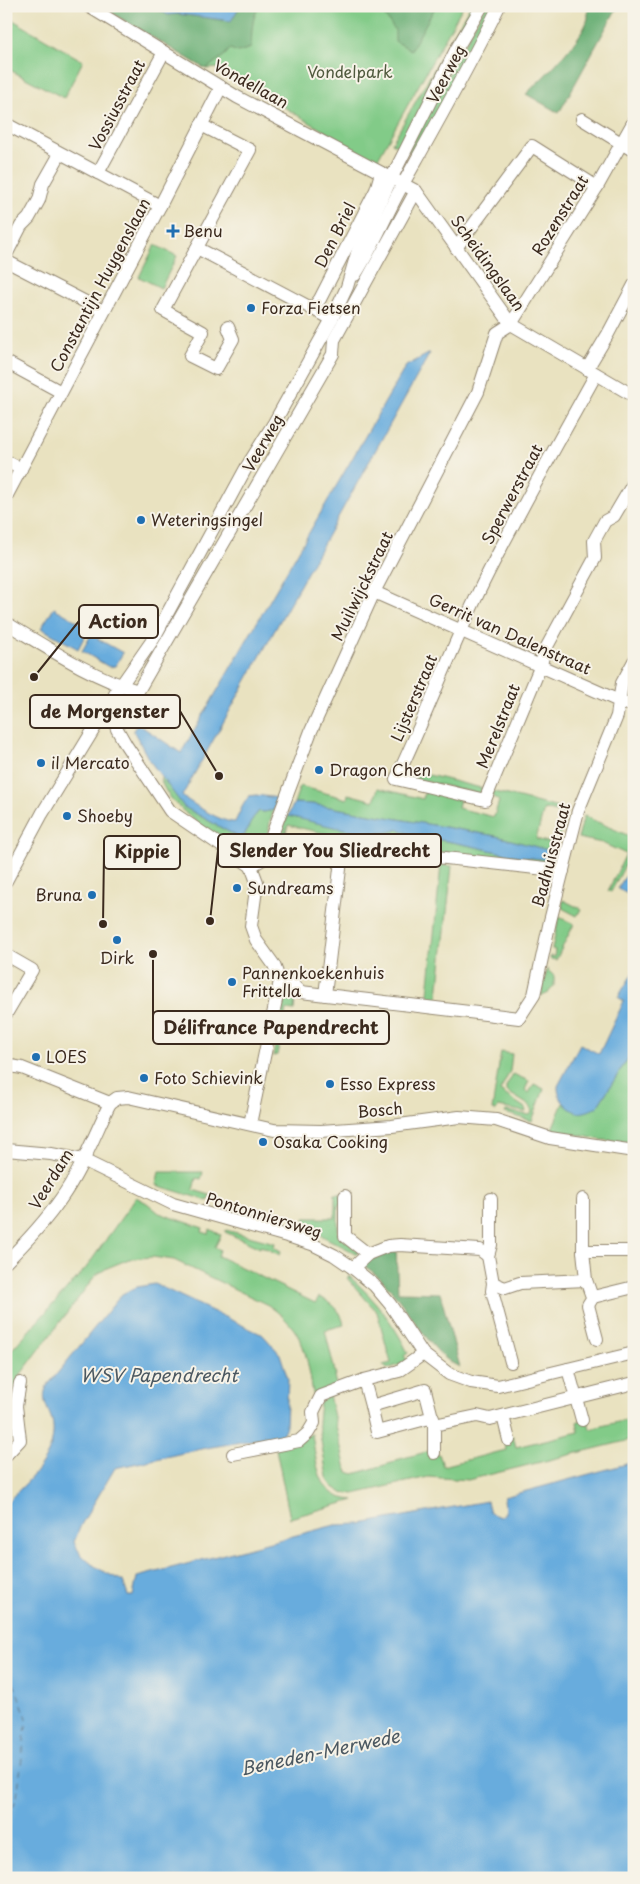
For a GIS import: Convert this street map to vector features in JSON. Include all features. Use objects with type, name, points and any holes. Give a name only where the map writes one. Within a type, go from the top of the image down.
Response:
[{"type":"street","name":"Vondellaan","points":[[88,6],[221,87],[391,179]]},
{"type":"street","name":"Veerweg","points":[[112,715],[112,701],[120,686],[154,638],[246,468],[274,423],[332,319],[347,287],[368,254],[391,179],[458,48],[482,6]]},
{"type":"street","name":"Veerweg","points":[[391,179],[467,72],[500,6]]},
{"type":"street","name":"Vossiusstraat","points":[[98,173],[164,52]]},
{"type":"street","name":"Constantijn Huygenslaan","points":[[6,496],[221,87]]},
{"type":"street","points":[[582,119],[634,150]]},
{"type":"street","name":"Rozenstraat","points":[[511,324],[597,187],[634,121]]},
{"type":"street","name":"Vossiusstraat","points":[[6,124],[160,206]]},
{"type":"street","points":[[201,125],[250,150],[163,310],[203,332],[190,356],[216,369],[233,339],[228,327]]},
{"type":"street","points":[[456,248],[532,146],[597,187]]},
{"type":"street","points":[[6,255],[21,226],[29,218],[43,184],[60,154]]},
{"type":"street","points":[[391,179],[416,190]]},
{"type":"street","name":"Den Briel","points":[[312,309],[320,299],[376,190],[391,179]]},
{"type":"street","name":"Veerweg","points":[[120,686],[138,691],[333,354],[334,340],[416,190]]},
{"type":"street","name":"Scheidingslaan","points":[[416,190],[511,324],[634,396]]},
{"type":"street","points":[[197,248],[332,319]]},
{"type":"street","points":[[6,261],[103,311]]},
{"type":"street","name":"Sperwerstraat","points":[[461,630],[634,285]]},
{"type":"street","name":"Muilwijckstraat","points":[[251,866],[263,859],[310,731],[374,592],[478,392],[497,333],[511,324]]},
{"type":"street","points":[[6,362],[61,392]]},
{"type":"street","points":[[6,461],[21,468]]},
{"type":"street","name":"Merelstraat","points":[[485,800],[541,665],[544,652],[595,558],[594,541],[605,520],[614,516],[634,482]]},
{"type":"street","name":"Gerrit van Dalenstraat","points":[[374,592],[634,706]]},
{"type":"street","points":[[6,623],[120,686]]},
{"type":"street","name":"Lijsterstraat","points":[[461,630],[396,779],[485,800]]},
{"type":"street","name":"Badhuisstraat","points":[[325,995],[518,1018],[534,995],[578,811],[617,716],[622,683],[634,661]]},
{"type":"street","points":[[6,881],[42,814],[100,719],[112,715],[126,745],[170,811],[251,866],[257,882],[250,926],[256,940],[274,965],[280,981],[250,1124]]},
{"type":"street","points":[[280,981],[295,986],[301,992],[325,995],[342,852],[346,847],[563,871]]},
{"type":"street","points":[[6,955],[32,970],[6,1014]]},
{"type":"street","points":[[6,1065],[22,1068],[110,1103]]},
{"type":"street","name":"Bosch","points":[[110,1103],[117,1098],[128,1097],[274,1130],[321,1131],[392,1126],[459,1117],[496,1120],[550,1138],[634,1151]]},
{"type":"street","name":"Veerdam","points":[[6,1262],[29,1239],[56,1204],[83,1160],[110,1103]]},
{"type":"street","name":"Pontonniersweg","points":[[6,1150],[51,1154],[83,1160],[173,1204],[312,1244],[334,1255],[374,1286],[390,1304],[420,1357],[449,1374],[470,1382],[498,1386],[634,1353]]},
{"type":"street","points":[[345,1196],[345,1236],[368,1254]]},
{"type":"street","points":[[491,1199],[491,1245],[488,1256],[494,1283],[492,1291],[511,1362]]},
{"type":"street","points":[[583,1199],[583,1251],[586,1280],[594,1297]]},
{"type":"street","points":[[353,1268],[374,1250],[400,1245],[480,1250],[488,1256]]},
{"type":"street","points":[[583,1251],[634,1251]]},
{"type":"street","points":[[494,1283],[505,1288],[520,1283],[586,1280]]},
{"type":"street","points":[[597,1339],[588,1305],[594,1297],[634,1287]]},
{"type":"street","points":[[233,1454],[299,1441],[308,1433],[314,1423],[313,1412],[322,1396],[364,1380],[399,1371],[420,1357]]},
{"type":"street","points":[[568,1369],[582,1420]]},
{"type":"street","points":[[364,1380],[377,1432],[434,1421],[477,1416],[490,1419],[634,1383]]},
{"type":"street","points":[[6,1455],[20,1440],[16,1406],[20,1383]]},
{"type":"street","points":[[371,1406],[425,1390],[434,1421],[434,1453]]},
{"type":"street","points":[[503,1416],[509,1440]]},
{"type":"green space","name":"Vondelpark","points":[[100,6],[463,6],[376,162],[218,68],[206,69]]},
{"type":"green space","points":[[100,6],[152,6],[168,15],[178,14],[230,21],[240,6],[260,6],[253,20],[251,48],[238,52],[230,49],[206,69]]},
{"type":"green space","points":[[436,6],[411,50],[395,41],[395,30],[382,12],[390,7]]},
{"type":"green space","points":[[470,6],[478,6],[403,149],[392,143]]},
{"type":"green space","points":[[485,6],[497,6],[416,156],[408,151]]},
{"type":"green space","points":[[587,6],[618,6],[559,113],[526,94],[561,58],[585,27],[588,18]]},
{"type":"green space","points":[[6,16],[83,61],[64,98],[6,68]]},
{"type":"green space","points":[[155,245],[177,256],[161,288],[139,277]]},
{"type":"green space","points":[[405,769],[485,789],[481,794],[406,777]]},
{"type":"green space","points":[[161,775],[184,807],[238,837],[244,836],[253,818],[259,811],[274,810],[270,821],[267,843],[254,855],[245,855],[181,809],[163,786]]},
{"type":"green space","points":[[300,786],[347,799],[348,794],[374,801],[378,788],[423,799],[425,790],[460,798],[458,808],[494,817],[499,801],[492,796],[492,791],[566,810],[559,838],[555,837],[561,813],[544,809],[536,839],[558,845],[555,852],[496,836],[312,804],[294,803]]},
{"type":"green space","points":[[288,816],[367,832],[399,829],[409,834],[520,857],[553,860],[552,866],[349,841],[344,838],[288,825],[284,840],[279,839]]},
{"type":"green space","points":[[584,816],[634,838],[634,848],[611,892],[608,891],[626,854],[602,843],[578,838]]},
{"type":"green space","points":[[441,865],[452,866],[437,1004],[427,1003]]},
{"type":"green space","points":[[563,900],[581,909],[577,916],[562,908]]},
{"type":"green space","points":[[559,917],[574,924],[556,960],[550,959],[551,956],[554,957],[555,950],[552,949]]},
{"type":"green space","points":[[547,969],[554,976],[554,986],[547,994],[541,996]]},
{"type":"green space","points":[[286,991],[292,992],[295,1000],[294,1011],[286,1010],[277,1055],[273,1056]]},
{"type":"green space","points":[[634,1049],[632,1066],[634,1067],[634,1142],[601,1140],[552,1129],[563,1103],[576,1112],[597,1107]]},
{"type":"green space","points":[[501,1052],[512,1054],[510,1071],[500,1091],[525,1108],[526,1112],[498,1107],[496,1111],[492,1110]]},
{"type":"green space","points":[[513,1074],[529,1081],[525,1090],[529,1093],[534,1084],[544,1089],[532,1121],[505,1113],[506,1111],[529,1115],[532,1113],[530,1106],[506,1091],[506,1087]]},
{"type":"green space","points":[[159,1172],[203,1172],[201,1179],[196,1178],[193,1190],[210,1195],[208,1201],[156,1185]]},
{"type":"green space","points":[[335,1194],[341,1194],[342,1205],[338,1205],[338,1235],[358,1251],[357,1254],[303,1226],[305,1218],[335,1218]]},
{"type":"green space","points":[[136,1197],[159,1213],[203,1228],[202,1232],[209,1234],[210,1229],[221,1235],[215,1247],[220,1250],[218,1256],[315,1303],[319,1297],[336,1308],[341,1315],[344,1325],[325,1330],[336,1376],[334,1377],[336,1384],[314,1399],[306,1357],[298,1335],[281,1315],[268,1305],[174,1260],[152,1257],[129,1259],[107,1268],[95,1276],[21,1374],[10,1401],[6,1398],[6,1356],[86,1268]]},
{"type":"green space","points":[[226,1230],[275,1243],[274,1247],[281,1251],[280,1255],[225,1232]]},
{"type":"green space","points":[[396,1248],[398,1292],[440,1293],[460,1367],[439,1353],[389,1287],[363,1265]]},
{"type":"green space","points":[[349,1276],[367,1293],[390,1321],[408,1353],[404,1356],[407,1360],[404,1363],[387,1369],[383,1365],[391,1363],[377,1312],[347,1278]]},
{"type":"green space","points":[[329,1395],[345,1465],[348,1472],[354,1474],[430,1451],[439,1454],[443,1466],[506,1450],[504,1440],[513,1436],[516,1447],[579,1432],[577,1422],[587,1417],[590,1429],[634,1418],[634,1439],[468,1480],[428,1477],[354,1494],[341,1492],[332,1486],[327,1477],[318,1422],[320,1402]]},
{"type":"green space","points":[[312,1434],[317,1467],[325,1486],[341,1498],[354,1500],[290,1518],[276,1449]]},
{"type":"water","points":[[152,6],[240,6],[231,21],[178,14],[168,15]]},
{"type":"water","points":[[430,353],[182,796],[215,816],[235,822],[249,796],[278,798],[274,810],[259,811],[253,818],[244,836],[238,837],[184,807],[149,760],[133,730],[138,724],[181,753],[406,366]]},
{"type":"water","points":[[54,608],[89,628],[78,649],[41,628]]},
{"type":"water","points":[[91,635],[123,653],[115,666],[109,667],[82,651]]},
{"type":"water","points":[[294,803],[312,804],[496,836],[555,852],[553,860],[520,857],[409,834],[399,829],[376,833],[329,826],[288,816]]},
{"type":"water","points":[[631,874],[634,875],[634,897],[618,889],[624,878]]},
{"type":"water","points":[[634,971],[634,1049],[597,1107],[584,1112],[576,1112],[563,1102],[558,1086],[580,1044],[599,1054],[624,1001],[618,997]]},
{"type":"water","points":[[155,1284],[263,1335],[280,1354],[288,1379],[286,1426],[282,1435],[206,1448],[115,1468],[81,1525],[74,1542],[82,1556],[88,1561],[123,1581],[128,1596],[133,1596],[137,1577],[335,1525],[360,1524],[487,1501],[490,1513],[500,1517],[505,1513],[504,1497],[634,1462],[634,1878],[6,1878],[6,1503],[38,1469],[50,1449],[53,1438],[53,1426],[44,1397],[47,1386],[122,1294],[137,1287]]},
{"type":"ferry route","points":[[6,1663],[27,1718],[17,1797],[6,1824]]},
{"type":"place","name":"Benu","points":[[173,231]]},
{"type":"place","name":"Forza Fietsen","points":[[251,308]]},
{"type":"place","name":"Weteringsingel","points":[[141,520]]},
{"type":"place","name":"Action","points":[[34,677]]},
{"type":"place","name":"il Mercato","points":[[41,763]]},
{"type":"place","name":"Dragon Chen","points":[[319,770]]},
{"type":"place","name":"de Morgenster","points":[[219,776]]},
{"type":"place","name":"Shoeby","points":[[67,816]]},
{"type":"place","name":"Sundreams","points":[[237,888]]},
{"type":"place","name":"Bruna","points":[[92,895]]},
{"type":"place","name":"Slender You Sliedrecht","points":[[210,921]]},
{"type":"place","name":"Kippie","points":[[103,924]]},
{"type":"place","name":"Dirk","points":[[117,940]]},
{"type":"place","name":"Délifrance Papendrecht","points":[[153,954]]},
{"type":"place","name":"Pannenkoekenhuis Frittella","points":[[232,982]]},
{"type":"place","name":"LOES","points":[[36,1057]]},
{"type":"place","name":"Foto Schievink","points":[[144,1078]]},
{"type":"place","name":"Esso Express","points":[[330,1084]]},
{"type":"place","name":"Osaka Cooking","points":[[263,1142]]},
{"type":"water label","name":"WSV Papendrecht","points":[[159,1376]]},
{"type":"water label","name":"Beneden-Merwede","points":[[320,1753]]}]
